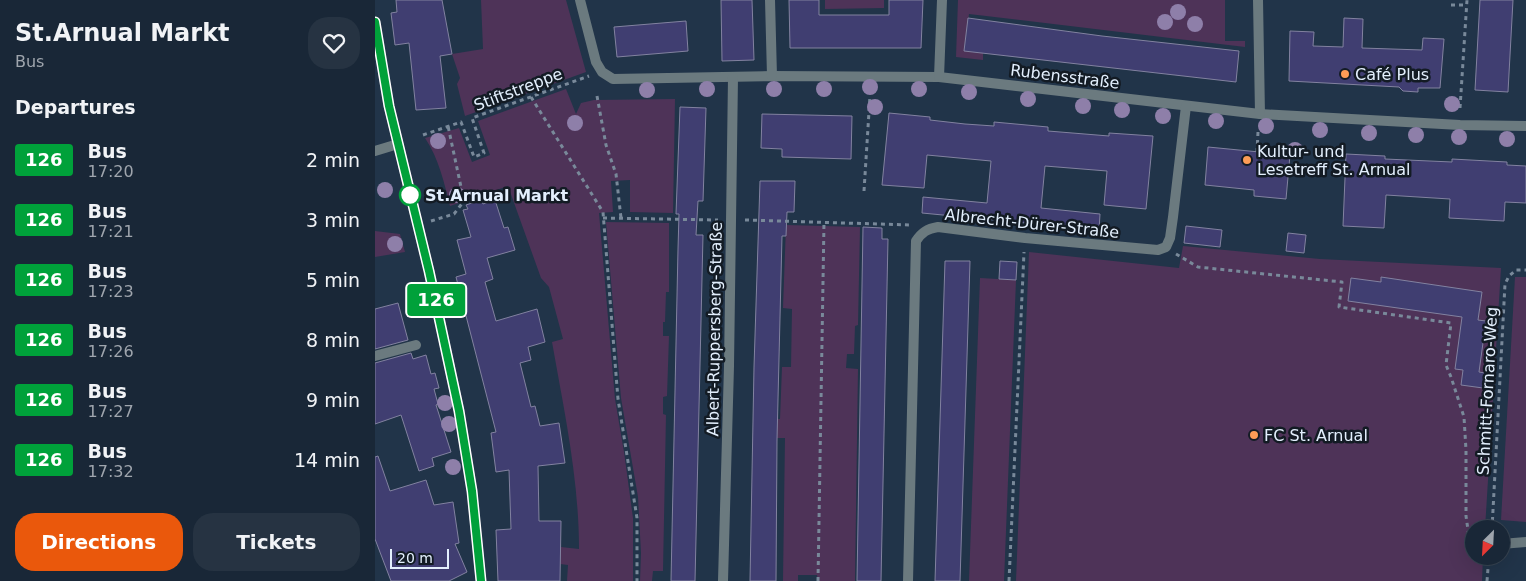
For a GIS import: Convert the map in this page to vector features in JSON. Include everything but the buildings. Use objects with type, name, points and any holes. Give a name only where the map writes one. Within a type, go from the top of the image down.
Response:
[{"type":"street","name":"Rubensstraße","points":[[580,0],[596,62],[603,72],[613,80],[773,76],[939,77],[1260,114],[1526,126]]},
{"type":"street","points":[[770,0],[773,76]]},
{"type":"street","points":[[939,77],[942,0]]},
{"type":"street","points":[[1258,0],[1260,114]]},
{"type":"street","points":[[375,22],[385,89],[431,280],[459,411],[472,491],[481,581]]},
{"type":"street","name":"Albert-Ruppersberg-Straße","points":[[723,581],[729,357],[733,77]]},
{"type":"street","points":[[1166,247],[1170,238],[1173,217],[1186,106]]},
{"type":"street","points":[[375,152],[398,144]]},
{"type":"street","name":"Albrecht-Dürer-Straße","points":[[908,581],[917,242],[921,234],[927,228],[938,227],[1025,238],[1158,250],[1166,247]]},
{"type":"street","points":[[375,356],[416,345]]},
{"type":"street","points":[[1510,543],[1526,542]]},
{"type":"path","points":[[1460,108],[1467,0]]},
{"type":"path","points":[[1451,4],[1466,5]]},
{"type":"path","name":"Stiftstreppe","points":[[448,126],[461,122],[474,157],[484,153],[472,118],[591,75]]},
{"type":"path","points":[[597,96],[606,145],[616,174],[621,218]]},
{"type":"path","points":[[864,192],[870,96]]},
{"type":"path","points":[[531,97],[603,212],[617,391],[637,518],[637,581]]},
{"type":"path","points":[[423,135],[448,126],[464,201],[454,214],[450,216]]},
{"type":"path","points":[[1257,152],[1259,132]]},
{"type":"path","points":[[603,218],[722,219]]},
{"type":"path","points":[[740,220],[909,224],[927,228]]},
{"type":"path","points":[[818,581],[824,222]]},
{"type":"path","points":[[1009,581],[1025,238]]},
{"type":"path","points":[[1166,247],[1198,268],[1342,282],[1339,307],[1451,323],[1446,365],[1464,417],[1467,520]]},
{"type":"path","name":"Schmitt-Fornaro-Weg","points":[[1492,520],[1505,284],[1515,270],[1526,270]]},
{"type":"path","points":[[1487,581],[1488,565]]},
{"type":"shaded area","points":[[481,0],[566,0],[586,72],[465,116],[457,84],[460,78],[452,54],[483,49]]},
{"type":"shaded area","points":[[825,0],[884,0],[884,8],[825,9]]},
{"type":"shaded area","points":[[958,0],[1225,0],[1225,41],[1245,41],[1245,47],[969,14],[964,50],[983,53],[983,60],[956,57]]},
{"type":"shaded area","points":[[566,89],[576,114],[581,103],[594,100],[675,99],[673,213],[630,212],[630,180],[611,181],[613,212],[599,213],[615,399],[633,518],[633,581],[567,581],[568,565],[560,564],[561,547],[579,549],[578,523],[574,471],[552,342],[563,339],[549,287],[541,278],[508,186],[450,206],[437,162],[425,138],[459,128],[472,162],[490,155],[478,121]]},
{"type":"shaded area","points":[[606,222],[669,223],[669,292],[666,292],[665,322],[663,322],[663,336],[669,336],[667,396],[663,397],[663,414],[666,415],[663,571],[653,571],[652,581],[640,581],[641,553],[638,497],[621,398]]},
{"type":"shaded area","points":[[786,225],[860,227],[858,325],[855,326],[854,354],[847,354],[846,368],[858,369],[855,581],[818,581],[817,575],[798,575],[798,581],[783,581],[785,438],[753,438],[753,418],[780,419],[782,367],[791,367],[792,309],[783,308]]},
{"type":"shaded area","points":[[375,231],[400,234],[405,252],[375,257]]},
{"type":"shaded area","points":[[1183,246],[1320,259],[1501,268],[1486,520],[1465,520],[1465,565],[1483,565],[1482,581],[1016,581],[1029,252],[1179,268]]},
{"type":"shaded area","points":[[1515,277],[1526,277],[1526,522],[1501,520]]},
{"type":"shaded area","points":[[980,278],[1016,280],[1004,581],[969,581]]},
{"type":"bus line","name":"126","points":[[375,22],[389,106],[429,271],[459,411],[472,491],[481,581]]},
{"type":"place","name":"Café Plus","points":[[1345,74]]},
{"type":"place","name":"Kultur- und Lesetreff St. Arnual","points":[[1247,160]]},
{"type":"place","name":"St.Arnual Markt","points":[[410,195]]},
{"type":"place","name":"FC St. Arnual","points":[[1254,435]]}]
